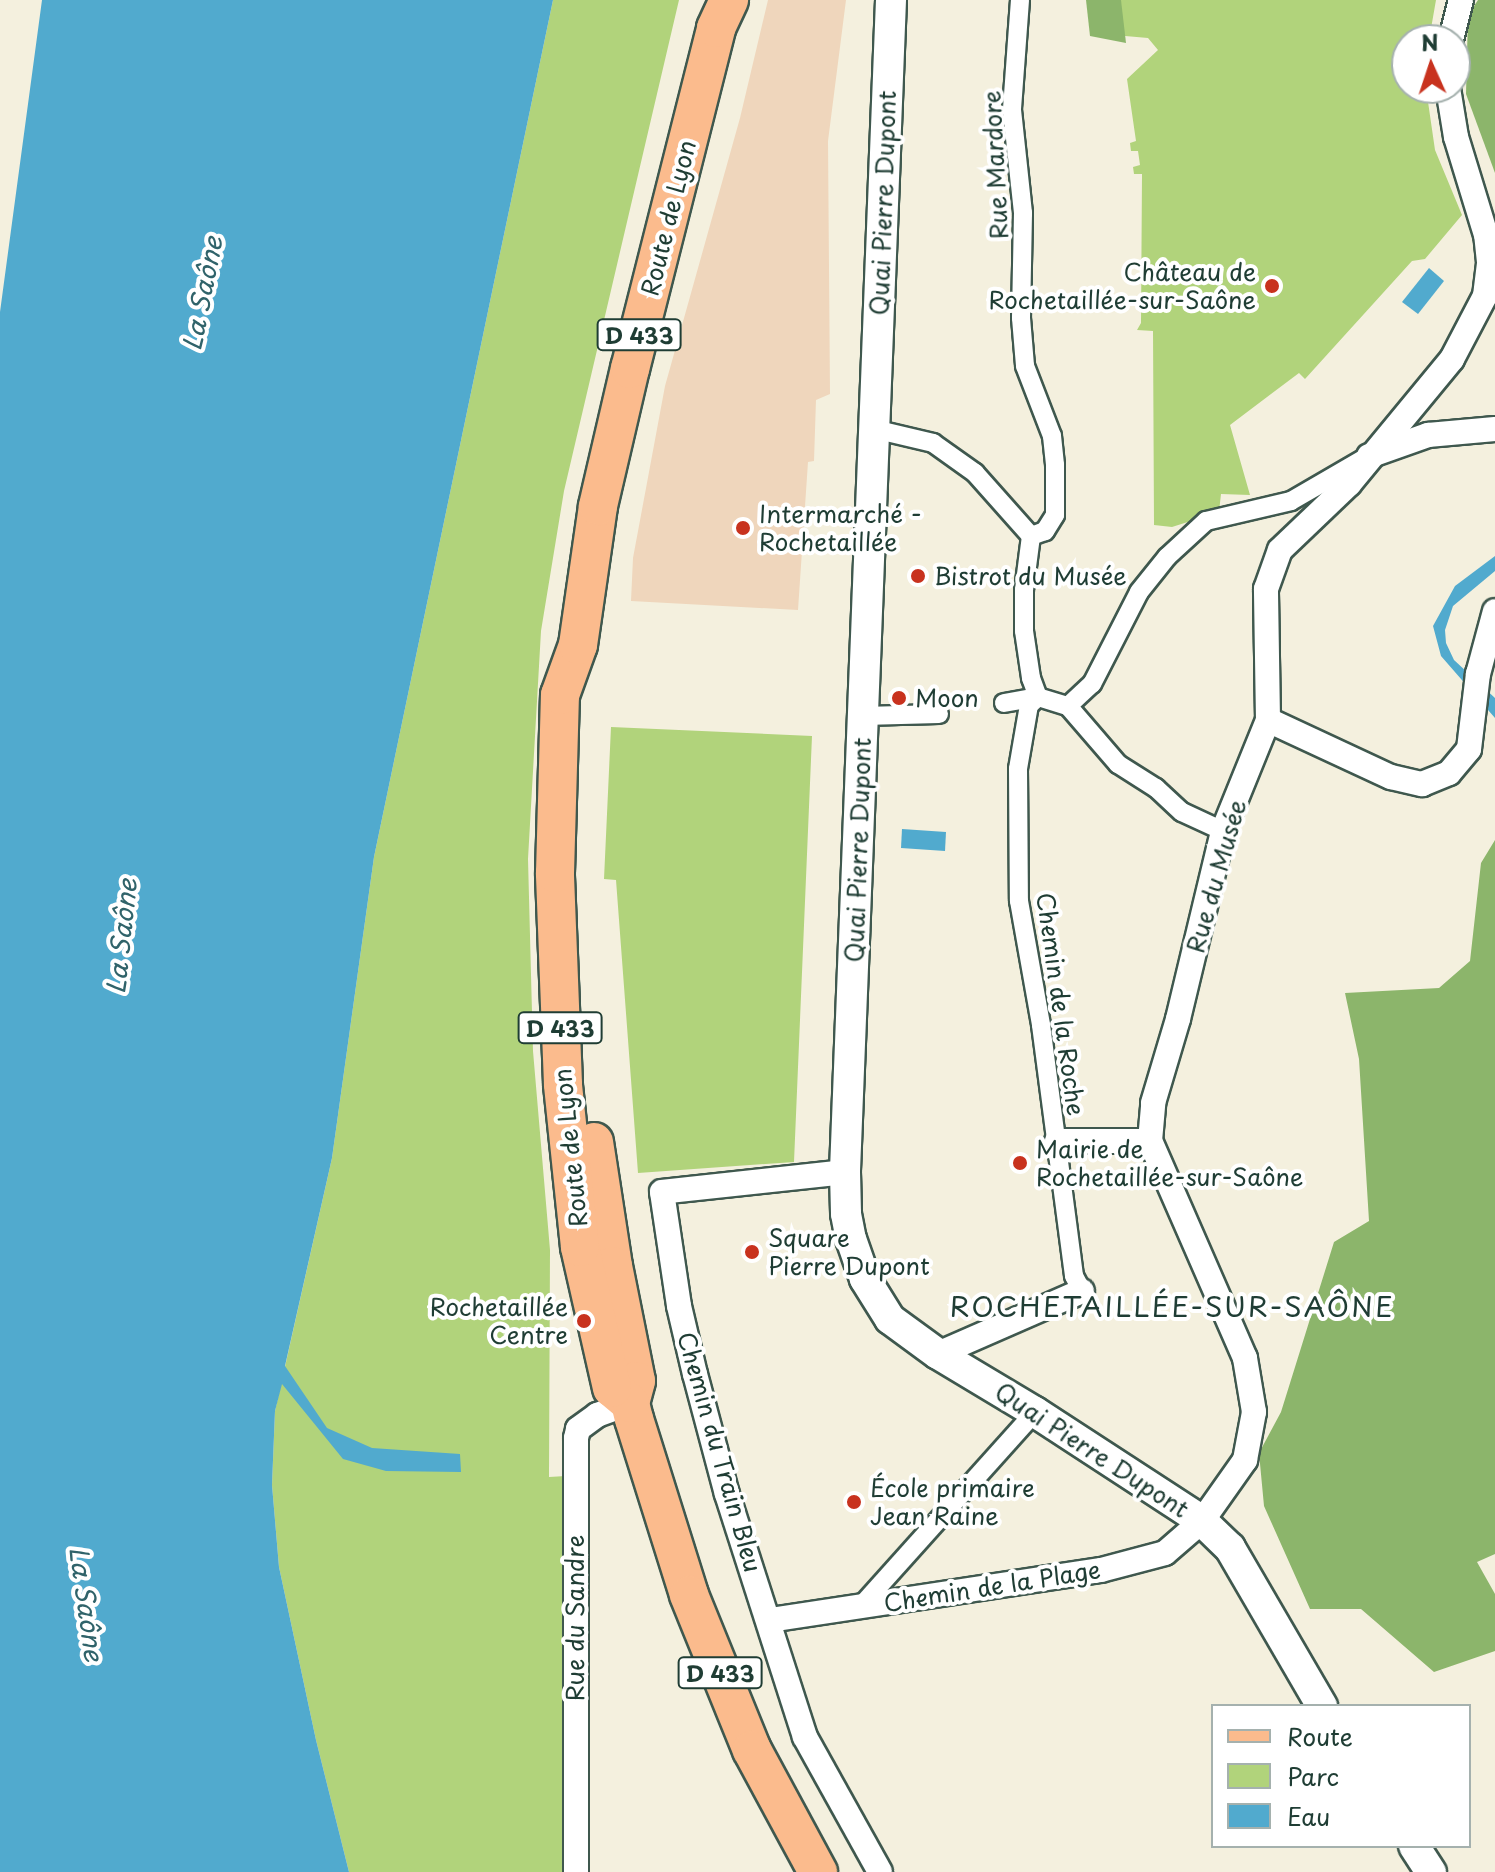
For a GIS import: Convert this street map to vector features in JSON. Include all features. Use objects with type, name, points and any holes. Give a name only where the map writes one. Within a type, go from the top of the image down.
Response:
[{"type":"main road","name":"Route de Lyon","points":[[720,9],[598,506],[578,645],[584,693],[575,858],[577,944],[597,1165],[636,1381],[630,1403],[689,1595],[752,1750],[818,1872]]},
{"type":"street","name":"Quai Pierre Dupont","points":[[891,0],[845,1172],[846,1214],[865,1279],[890,1319],[938,1354],[1035,1412],[1202,1521],[1230,1548],[1321,1704]]},
{"type":"street","name":"Rue Mardore","points":[[1020,0],[1012,110],[1023,213],[1021,318],[1025,366],[1052,436],[1055,515],[1045,531],[1031,536]]},
{"type":"street","points":[[1455,24],[1461,0]]},
{"type":"street","name":"Rue du Musée","points":[[1202,1521],[1245,1460],[1254,1412],[1245,1358],[1150,1141],[1153,1103],[1178,1019],[1223,831],[1268,720],[1266,589],[1280,550],[1349,484],[1368,457],[1452,359],[1485,296],[1489,262],[1486,235],[1456,137],[1451,104]]},
{"type":"street","points":[[874,429],[933,443],[975,473],[1031,536],[1024,590],[1024,631],[1031,678],[1038,697]]},
{"type":"street","points":[[1068,706],[1092,684],[1139,592],[1167,557],[1206,521],[1291,501],[1368,457],[1428,435],[1495,429]]},
{"type":"street","points":[[1268,720],[1391,777],[1422,784],[1449,773],[1469,749],[1478,674],[1495,611]]},
{"type":"street","points":[[1004,703],[1038,697],[1068,706],[1118,764],[1156,788],[1182,812],[1223,831]]},
{"type":"street","name":"Chemin de la Roche","points":[[1038,697],[1029,705],[1018,769],[1019,901],[1057,1141],[1074,1276],[1082,1291]]},
{"type":"street","points":[[863,716],[939,714]]},
{"type":"street","points":[[1057,1141],[1150,1141]]},
{"type":"street","name":"Chemin du Train Bleu","points":[[845,1172],[662,1192],[679,1306],[727,1494],[770,1620],[805,1737],[880,1872]]},
{"type":"street","points":[[938,1354],[1082,1291]]},
{"type":"street","name":"Rue du Sandre","points":[[576,1869],[576,1438],[578,1429],[597,1415],[630,1403]]},
{"type":"street","points":[[861,1606],[1035,1412]]},
{"type":"street","name":"Chemin de la Plage","points":[[770,1620],[1101,1570],[1165,1553],[1202,1521]]},
{"type":"street","points":[[1415,1848],[1431,1872]]},
{"type":"shaded area","points":[[768,0],[846,0],[828,141],[830,394],[816,400],[814,461],[808,462],[798,610],[631,601],[633,558],[665,386],[740,118]]},
{"type":"green space","points":[[553,0],[679,0],[564,491],[541,631],[528,859],[533,1051],[550,1250],[549,1477],[566,1476],[571,1872],[349,1872],[316,1740],[279,1567],[272,1485],[275,1411],[332,1158],[374,857]]},
{"type":"green space","points":[[1086,0],[1121,0],[1126,43],[1090,36]]},
{"type":"green space","points":[[1094,0],[1436,0],[1432,24],[1391,24],[1391,104],[1428,104],[1435,150],[1462,215],[1425,259],[1412,261],[1305,379],[1299,373],[1230,425],[1250,495],[1221,494],[1219,512],[1172,527],[1154,525],[1153,331],[1137,330],[1141,323],[1142,174],[1134,174],[1133,167],[1140,165],[1138,151],[1131,151],[1130,143],[1136,141],[1127,79],[1158,50],[1148,38],[1091,33]]},
{"type":"green space","points":[[1478,0],[1495,0],[1495,173],[1470,104],[1471,24],[1468,24],[1468,15]]},
{"type":"green space","points":[[611,727],[812,736],[794,1162],[638,1173],[616,880],[604,879]]},
{"type":"green space","points":[[1495,840],[1495,1554],[1477,1562],[1495,1594],[1495,1651],[1434,1672],[1361,1609],[1310,1609],[1264,1506],[1259,1453],[1281,1412],[1334,1242],[1369,1221],[1359,1059],[1345,993],[1439,988],[1470,961],[1481,863]]},
{"type":"water","name":"La Saône","points":[[42,0],[553,0],[374,857],[332,1158],[285,1366],[327,1428],[372,1448],[460,1454],[461,1472],[386,1471],[343,1459],[282,1384],[275,1411],[272,1485],[279,1567],[316,1740],[349,1872],[0,1872],[0,312]]},
{"type":"water","points":[[1429,268],[1444,281],[1418,314],[1402,302]]},
{"type":"water","points":[[1495,556],[1495,571],[1453,606],[1445,630],[1446,643],[1454,660],[1495,698],[1495,718],[1441,656],[1433,626],[1455,586]]},
{"type":"water","points":[[902,829],[946,832],[945,851],[901,848]]},
{"type":"place","name":"Château de Rochetaillée-sur-Saône","points":[[1272,286]]},
{"type":"place","name":"Intermarché - Rochetaillée","points":[[743,528]]},
{"type":"place","name":"Bistrot du Musée","points":[[918,576]]},
{"type":"place","name":"Moon","points":[[899,698]]},
{"type":"place","name":"Mairie de Rochetaillée-sur-Saône","points":[[1020,1163]]},
{"type":"place","name":"Square Pierre Dupont","points":[[752,1252]]},
{"type":"place","name":"Rochetaillée Centre","points":[[584,1321]]},
{"type":"place","name":"École primaire Jean Raine","points":[[854,1502]]},
{"type":"district","name":"ROCHETAILLÉE-SUR-SAÔNE","points":[[1172,1306]]}]
